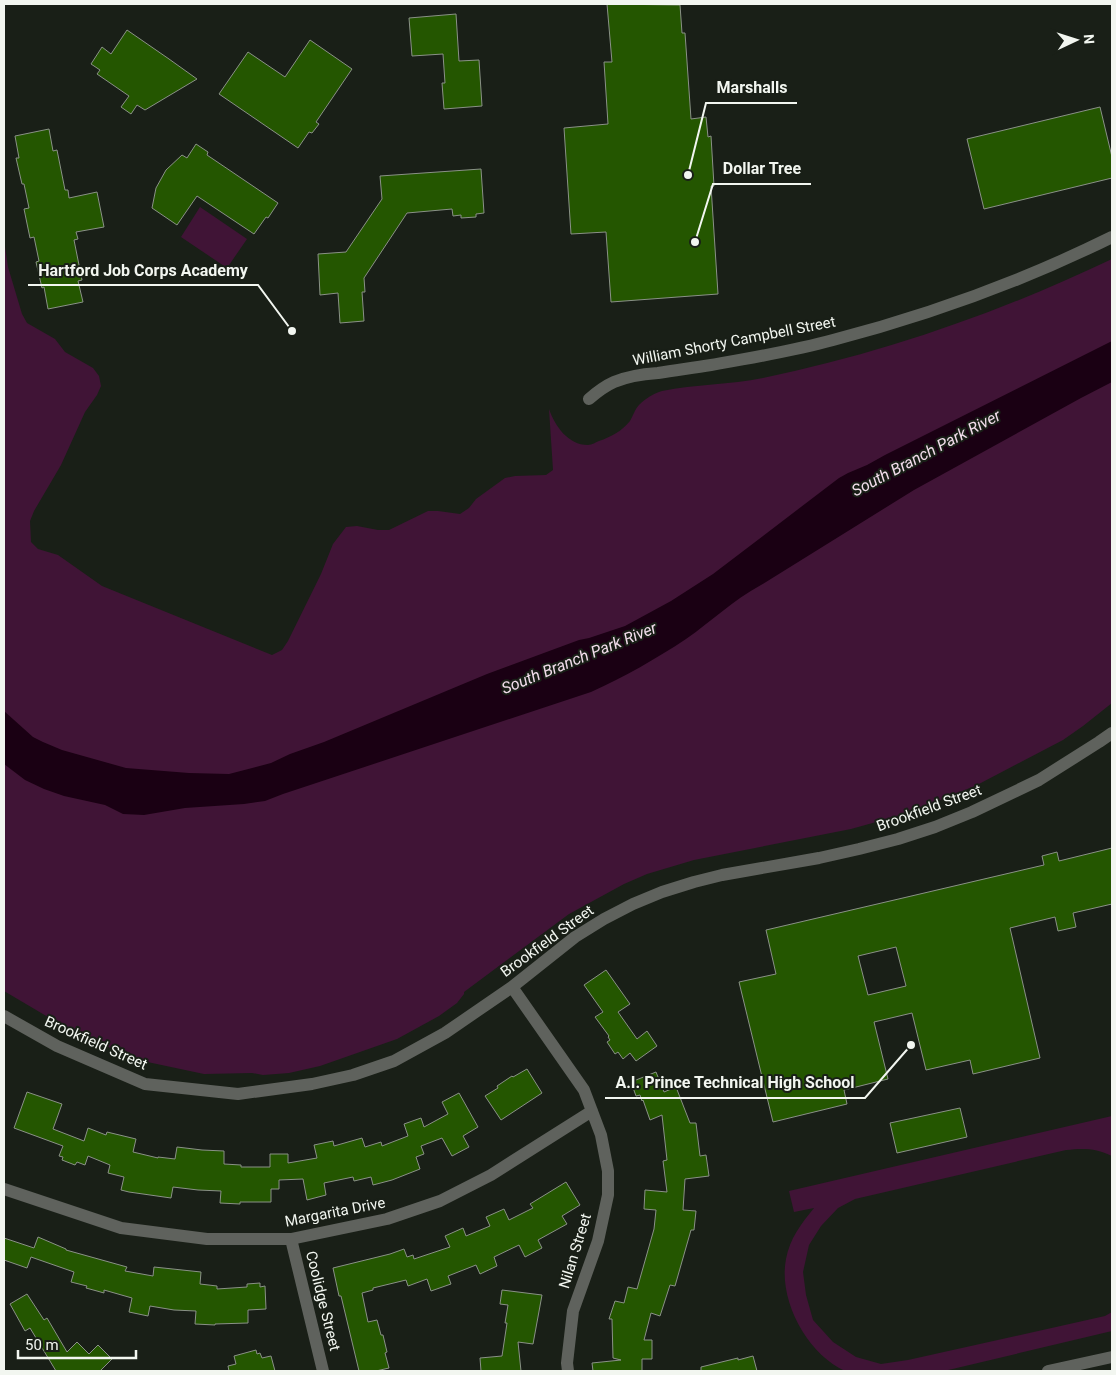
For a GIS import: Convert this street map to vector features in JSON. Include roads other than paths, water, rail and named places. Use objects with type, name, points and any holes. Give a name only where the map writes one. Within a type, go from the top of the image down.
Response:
[{"type":"street","name":"William Shorty Campbell Street","points":[[589,399],[615,381],[797,349],[915,316],[991,290],[1112,237]]},
{"type":"street","name":"Brookfield Street","points":[[4,1016],[57,1046],[145,1084],[238,1094],[312,1084],[353,1075],[394,1061],[446,1033],[512,987],[575,937],[633,904],[694,882],[859,849],[935,827],[972,812],[1039,780],[1076,758],[1112,733]]},
{"type":"street","name":"Nilan Street","points":[[512,987],[584,1090],[601,1135],[608,1171],[608,1195],[598,1241],[572,1311],[568,1371]]},
{"type":"street","name":"Margarita Drive","points":[[4,1189],[121,1228],[207,1239],[291,1239],[387,1219],[440,1201],[491,1175],[592,1111]]},
{"type":"street","name":"Coolidge Street","points":[[291,1239],[323,1371]]},
{"type":"street","points":[[1048,1371],[1112,1357]]},
{"type":"water","name":"South Branch Park River","points":[[1112,341],[1112,382],[914,490],[751,591],[663,654],[591,692],[265,801],[244,804],[185,808],[144,815],[123,814],[105,805],[64,796],[44,789],[25,780],[4,764],[4,711],[33,737],[43,742],[62,750],[126,768],[229,774],[271,763],[487,674],[579,640],[625,626],[671,601],[713,574],[839,478]]},
{"type":"place","name":"Marshalls","points":[[688,175]]},
{"type":"place","name":"Dollar Tree","points":[[695,242]]},
{"type":"place","name":"Hartford Job Corps Academy","points":[[292,331]]},
{"type":"place","name":"A.I. Prince Technical High School","points":[[911,1045]]}]
